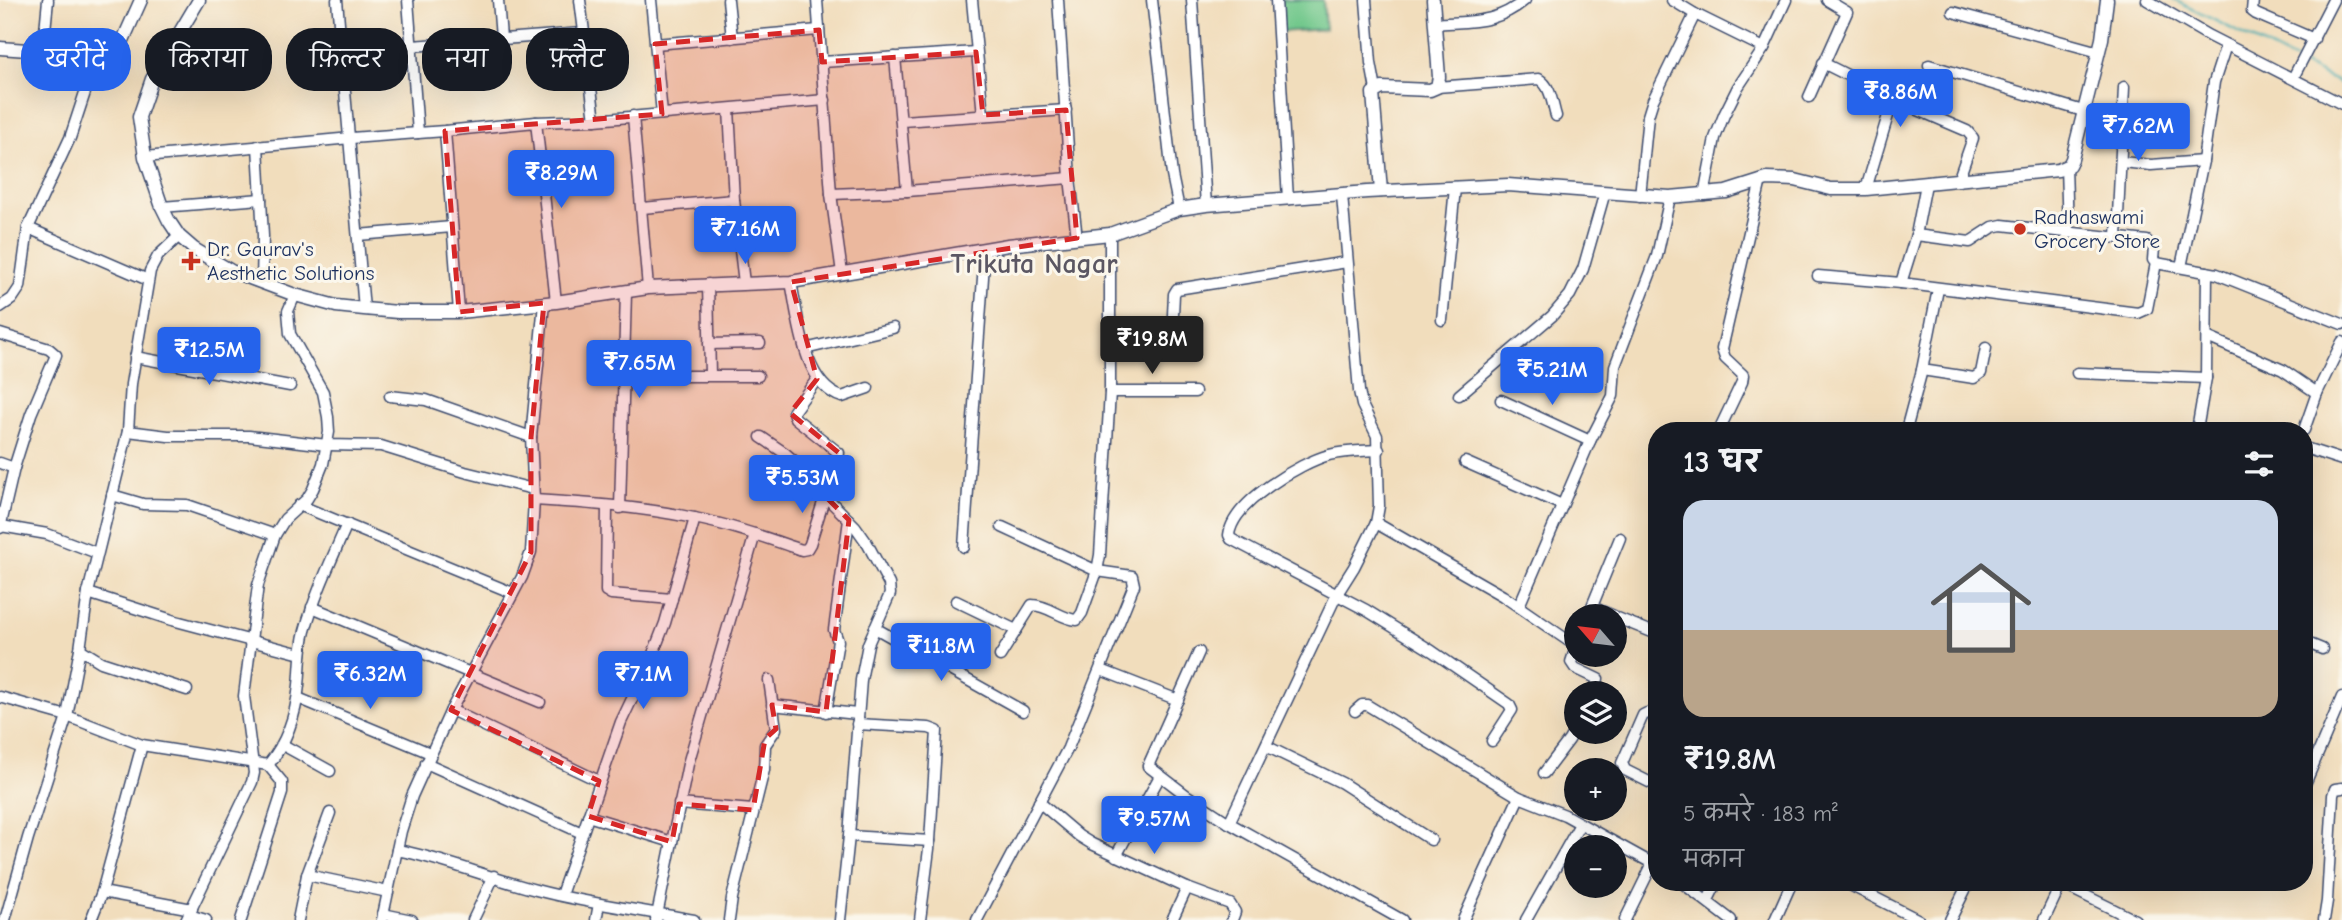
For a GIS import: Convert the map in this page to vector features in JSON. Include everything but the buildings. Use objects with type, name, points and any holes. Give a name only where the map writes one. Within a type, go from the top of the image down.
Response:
[{"type":"street","points":[[45,28],[48,0]]},
{"type":"street","points":[[129,28],[141,0]]},
{"type":"street","points":[[199,0],[152,79],[139,117],[145,157],[162,207],[179,236],[210,259],[295,295],[336,306],[398,312],[459,312],[550,303],[648,288],[791,282],[985,249],[1110,234],[1179,209],[1206,205],[1381,191],[1508,185],[1670,197],[1726,192],[1761,180],[1795,180],[1831,189],[1866,189],[2058,170],[2072,159],[2099,52],[2107,0]]},
{"type":"street","points":[[337,0],[364,309]]},
{"type":"street","points":[[408,0],[418,133]]},
{"type":"street","points":[[498,0],[500,28]]},
{"type":"street","points":[[580,0],[583,28]]},
{"type":"street","points":[[651,0],[662,114]]},
{"type":"street","points":[[728,0],[732,38]]},
{"type":"street","points":[[817,0],[831,194],[842,273]]},
{"type":"street","points":[[972,0],[983,115]]},
{"type":"street","points":[[1058,0],[1070,178],[1077,238]]},
{"type":"street","points":[[1152,0],[1172,175],[1179,209]]},
{"type":"street","points":[[1192,0],[1206,205]]},
{"type":"street","points":[[1276,0],[1288,199]]},
{"type":"street","points":[[1366,0],[1376,90],[1373,96],[1381,191]]},
{"type":"street","points":[[1433,0],[1437,87]]},
{"type":"street","points":[[1672,0],[1764,48]]},
{"type":"street","points":[[1704,195],[1715,138],[1724,116],[1738,87],[1764,48],[1786,0]]},
{"type":"street","points":[[1809,97],[1847,12],[1827,0]]},
{"type":"street","points":[[2147,0],[2226,45],[2298,68],[2342,104]]},
{"type":"street","points":[[2253,0],[2252,11],[2314,39]]},
{"type":"street","points":[[2298,68],[2333,0]]},
{"type":"street","points":[[1436,24],[1493,19],[1505,15],[1519,2]]},
{"type":"street","points":[[1953,12],[2099,52]]},
{"type":"street","points":[[1640,196],[1648,116],[1653,100],[1695,14]]},
{"type":"street","points":[[655,44],[819,30]]},
{"type":"street","points":[[412,46],[422,45]]},
{"type":"street","points":[[2181,267],[2203,161],[2214,82],[2226,45]]},
{"type":"street","points":[[0,48],[21,49]]},
{"type":"street","points":[[822,62],[976,52]]},
{"type":"street","points":[[895,57],[907,191]]},
{"type":"street","points":[[1823,63],[1887,95],[1892,102],[1866,189]]},
{"type":"street","points":[[1929,65],[2083,111]]},
{"type":"street","points":[[1376,90],[1430,90],[1437,87],[1539,79],[1546,83],[1556,116]]},
{"type":"street","points":[[2117,237],[2124,87]]},
{"type":"street","points":[[0,307],[12,299],[20,287],[28,228],[70,138],[85,91]]},
{"type":"street","points":[[591,91],[595,120]]},
{"type":"street","points":[[145,157],[536,122],[595,120],[825,100]]},
{"type":"street","points":[[729,109],[734,200],[744,282]]},
{"type":"street","points":[[902,121],[1066,110]]},
{"type":"street","points":[[1919,110],[1967,131],[1973,138],[1958,181]]},
{"type":"street","points":[[633,116],[648,288]]},
{"type":"street","points":[[412,920],[383,917],[405,814],[451,710],[513,593],[531,552],[534,494],[531,437],[550,303],[536,122]]},
{"type":"street","points":[[445,131],[459,312]]},
{"type":"street","points":[[258,146],[262,283]]},
{"type":"street","points":[[2122,162],[2151,165],[2203,161]]},
{"type":"street","points":[[2066,166],[2068,233]]},
{"type":"street","points":[[831,194],[1070,178]]},
{"type":"street","points":[[1723,422],[1743,375],[1725,358],[1721,349],[1761,180]]},
{"type":"street","points":[[1901,283],[1916,235],[1926,184]]},
{"type":"street","points":[[1442,320],[1455,188]]},
{"type":"street","points":[[1459,395],[1552,316],[1570,295],[1583,269],[1605,192]]},
{"type":"street","points":[[1229,823],[1337,594],[1376,523],[1379,506],[1379,450],[1377,436],[1362,405],[1359,391],[1342,195]]},
{"type":"street","points":[[1519,606],[1590,442],[1613,396],[1615,366],[1657,256],[1670,197]]},
{"type":"street","points":[[162,207],[261,199]]},
{"type":"street","points":[[642,208],[734,200]]},
{"type":"street","points":[[1818,276],[1901,283],[2138,313],[2147,309],[2156,263],[2152,244],[2147,241],[2002,225],[1984,231],[1970,242],[1916,235]]},
{"type":"street","points":[[358,235],[452,227]]},
{"type":"street","points":[[28,228],[148,280]]},
{"type":"street","points":[[1000,656],[1032,605],[1039,605],[1077,620],[1097,571],[1110,392],[1110,234]]},
{"type":"street","points":[[5,920],[67,716],[88,593],[128,431],[135,357],[148,280],[158,256],[179,236]]},
{"type":"street","points":[[964,547],[985,249]]},
{"type":"street","points":[[1111,345],[1169,341],[1172,335],[1174,294],[1177,289],[1347,262]]},
{"type":"street","points":[[2156,263],[2207,272],[2342,324]]},
{"type":"street","points":[[2198,422],[2206,378],[2207,272]]},
{"type":"street","points":[[791,282],[805,349],[817,379],[833,394],[842,397],[868,388]]},
{"type":"street","points":[[708,284],[710,376]]},
{"type":"street","points":[[1908,422],[1922,370],[1938,289]]},
{"type":"street","points":[[620,508],[626,292]]},
{"type":"street","points":[[189,915],[252,782],[255,764],[244,696],[256,592],[275,535],[285,519],[313,489],[327,445],[328,416],[323,392],[290,334],[288,311],[295,295]]},
{"type":"street","points":[[805,349],[893,328]]},
{"type":"street","points":[[0,334],[49,349],[56,355],[31,414],[14,468],[0,527],[47,534],[97,553]]},
{"type":"street","points":[[2207,337],[2274,365],[2317,393]]},
{"type":"street","points":[[709,344],[760,342]]},
{"type":"street","points":[[2307,422],[2317,393],[2342,342]]},
{"type":"street","points":[[1922,370],[1974,378],[1980,373],[1986,348]]},
{"type":"street","points":[[135,357],[290,386]]},
{"type":"street","points":[[2077,373],[2206,378]]},
{"type":"street","points":[[667,376],[758,376]]},
{"type":"street","points":[[128,431],[168,436],[249,436],[327,445],[381,446],[534,494],[695,518],[755,534],[802,551],[807,549],[822,492],[839,453],[796,418],[793,412],[817,379]]},
{"type":"street","points":[[1110,392],[1195,392]]},
{"type":"street","points":[[390,396],[426,400],[531,437]]},
{"type":"street","points":[[1501,400],[1590,442]]},
{"type":"street","points":[[761,437],[797,463],[849,520],[867,543],[889,584],[890,594],[864,663],[840,920]]},
{"type":"street","points":[[1379,450],[1329,455],[1299,468],[1264,489],[1229,530],[1231,539],[1337,594],[1432,651],[1509,704],[1512,710],[1492,741]]},
{"type":"street","points":[[2313,451],[2342,460]]},
{"type":"street","points":[[1465,462],[1562,505]]},
{"type":"street","points":[[0,463],[14,468]]},
{"type":"street","points":[[112,495],[143,504],[187,505],[275,535]]},
{"type":"street","points":[[299,505],[513,593]]},
{"type":"street","points":[[607,506],[606,591],[611,594],[672,599]]},
{"type":"street","points":[[561,895],[624,713],[658,643],[695,518]]},
{"type":"street","points":[[826,712],[838,641],[834,630],[849,520]]},
{"type":"street","points":[[1376,523],[1519,606],[1564,637]]},
{"type":"street","points":[[268,765],[284,746],[298,698],[301,654],[312,607],[346,524]]},
{"type":"street","points":[[978,920],[1068,748],[1133,590],[1134,581],[1132,576],[1124,573],[1097,571],[1002,527]]},
{"type":"street","points":[[656,917],[688,764],[755,534]]},
{"type":"street","points":[[1593,604],[1620,537]]},
{"type":"street","points":[[88,593],[251,642],[301,654]]},
{"type":"street","points":[[956,601],[1016,630]]},
{"type":"street","points":[[312,607],[540,702]]},
{"type":"street","points":[[1628,622],[1648,630]]},
{"type":"street","points":[[875,628],[1023,710]]},
{"type":"street","points":[[2313,645],[2322,649]]},
{"type":"street","points":[[80,649],[101,662],[187,690]]},
{"type":"street","points":[[1199,652],[1148,766],[1229,823],[1402,920]]},
{"type":"street","points":[[1574,667],[1597,681]]},
{"type":"street","points":[[1101,670],[1178,700]]},
{"type":"street","points":[[729,920],[764,770],[765,745],[776,729],[769,680]]},
{"type":"street","points":[[0,697],[67,716],[142,745],[268,765],[282,782],[282,793],[241,920]]},
{"type":"street","points":[[2313,765],[2342,697]]},
{"type":"street","points":[[298,698],[582,833]]},
{"type":"street","points":[[772,705],[937,731],[930,841],[920,920]]},
{"type":"street","points":[[1355,710],[1367,705],[1518,797],[1580,824],[1648,861]]},
{"type":"street","points":[[451,710],[599,781]]},
{"type":"street","points":[[1648,713],[1643,715],[1622,763],[1625,770],[1648,782]]},
{"type":"street","points":[[1544,773],[1566,744]]},
{"type":"street","points":[[91,920],[102,892],[142,745]]},
{"type":"street","points":[[284,746],[330,771]]},
{"type":"street","points":[[1266,746],[1342,783],[1431,840]]},
{"type":"street","points":[[1116,856],[1160,776]]},
{"type":"street","points":[[2323,920],[2327,901],[2333,795],[2335,789],[2342,788]]},
{"type":"street","points":[[1463,920],[1518,797]]},
{"type":"street","points":[[1039,802],[1079,836],[1116,856],[1230,904],[1235,912],[1232,920]]},
{"type":"street","points":[[680,804],[753,810]]},
{"type":"street","points":[[298,920],[307,875],[330,813]]},
{"type":"street","points":[[588,816],[672,842]]},
{"type":"street","points":[[1526,920],[1580,824]]},
{"type":"street","points":[[849,836],[930,841]]},
{"type":"street","points":[[397,850],[438,858],[526,888],[656,917],[694,920]]},
{"type":"street","points":[[307,875],[388,892]]},
{"type":"street","points":[[473,920],[494,876]]},
{"type":"street","points":[[1625,920],[1648,878]]},
{"type":"street","points":[[1172,920],[1187,888]]},
{"type":"street","points":[[1694,891],[1731,920]]},
{"type":"street","points":[[1708,900],[1712,891]]},
{"type":"street","points":[[1776,920],[1788,891]]},
{"type":"street","points":[[1862,891],[1919,920]]},
{"type":"street","points":[[1950,920],[1964,891]]},
{"type":"street","points":[[2044,920],[2057,891]]},
{"type":"street","points":[[2076,891],[2135,920]]},
{"type":"street","points":[[102,892],[206,920]]},
{"type":"street","points":[[596,920],[599,904]]},
{"type":"highlighted area","points":[[819,30],[822,62],[976,52],[983,115],[1066,110],[1077,238],[791,282],[817,379],[790,413],[839,453],[819,490],[849,520],[826,712],[772,705],[776,729],[765,739],[753,810],[679,804],[672,842],[588,816],[599,781],[451,710],[531,552],[531,437],[544,303],[459,312],[445,131],[662,114],[655,44]]},
{"type":"green space","points":[[1277,0],[1323,0],[1325,29],[1279,32]]},
{"type":"waterway","points":[[2174,0],[2298,62]]},
{"type":"waterway","points":[[2304,65],[2342,84]]},
{"type":"place","name":"Radhaswami Grocery Store","points":[[2020,229]]},
{"type":"place","name":"Dr. Gaurav's Aesthetic Solutions","points":[[191,261]]},
{"type":"district","name":"Trikuta Nagar","points":[[1034,264]]}]
